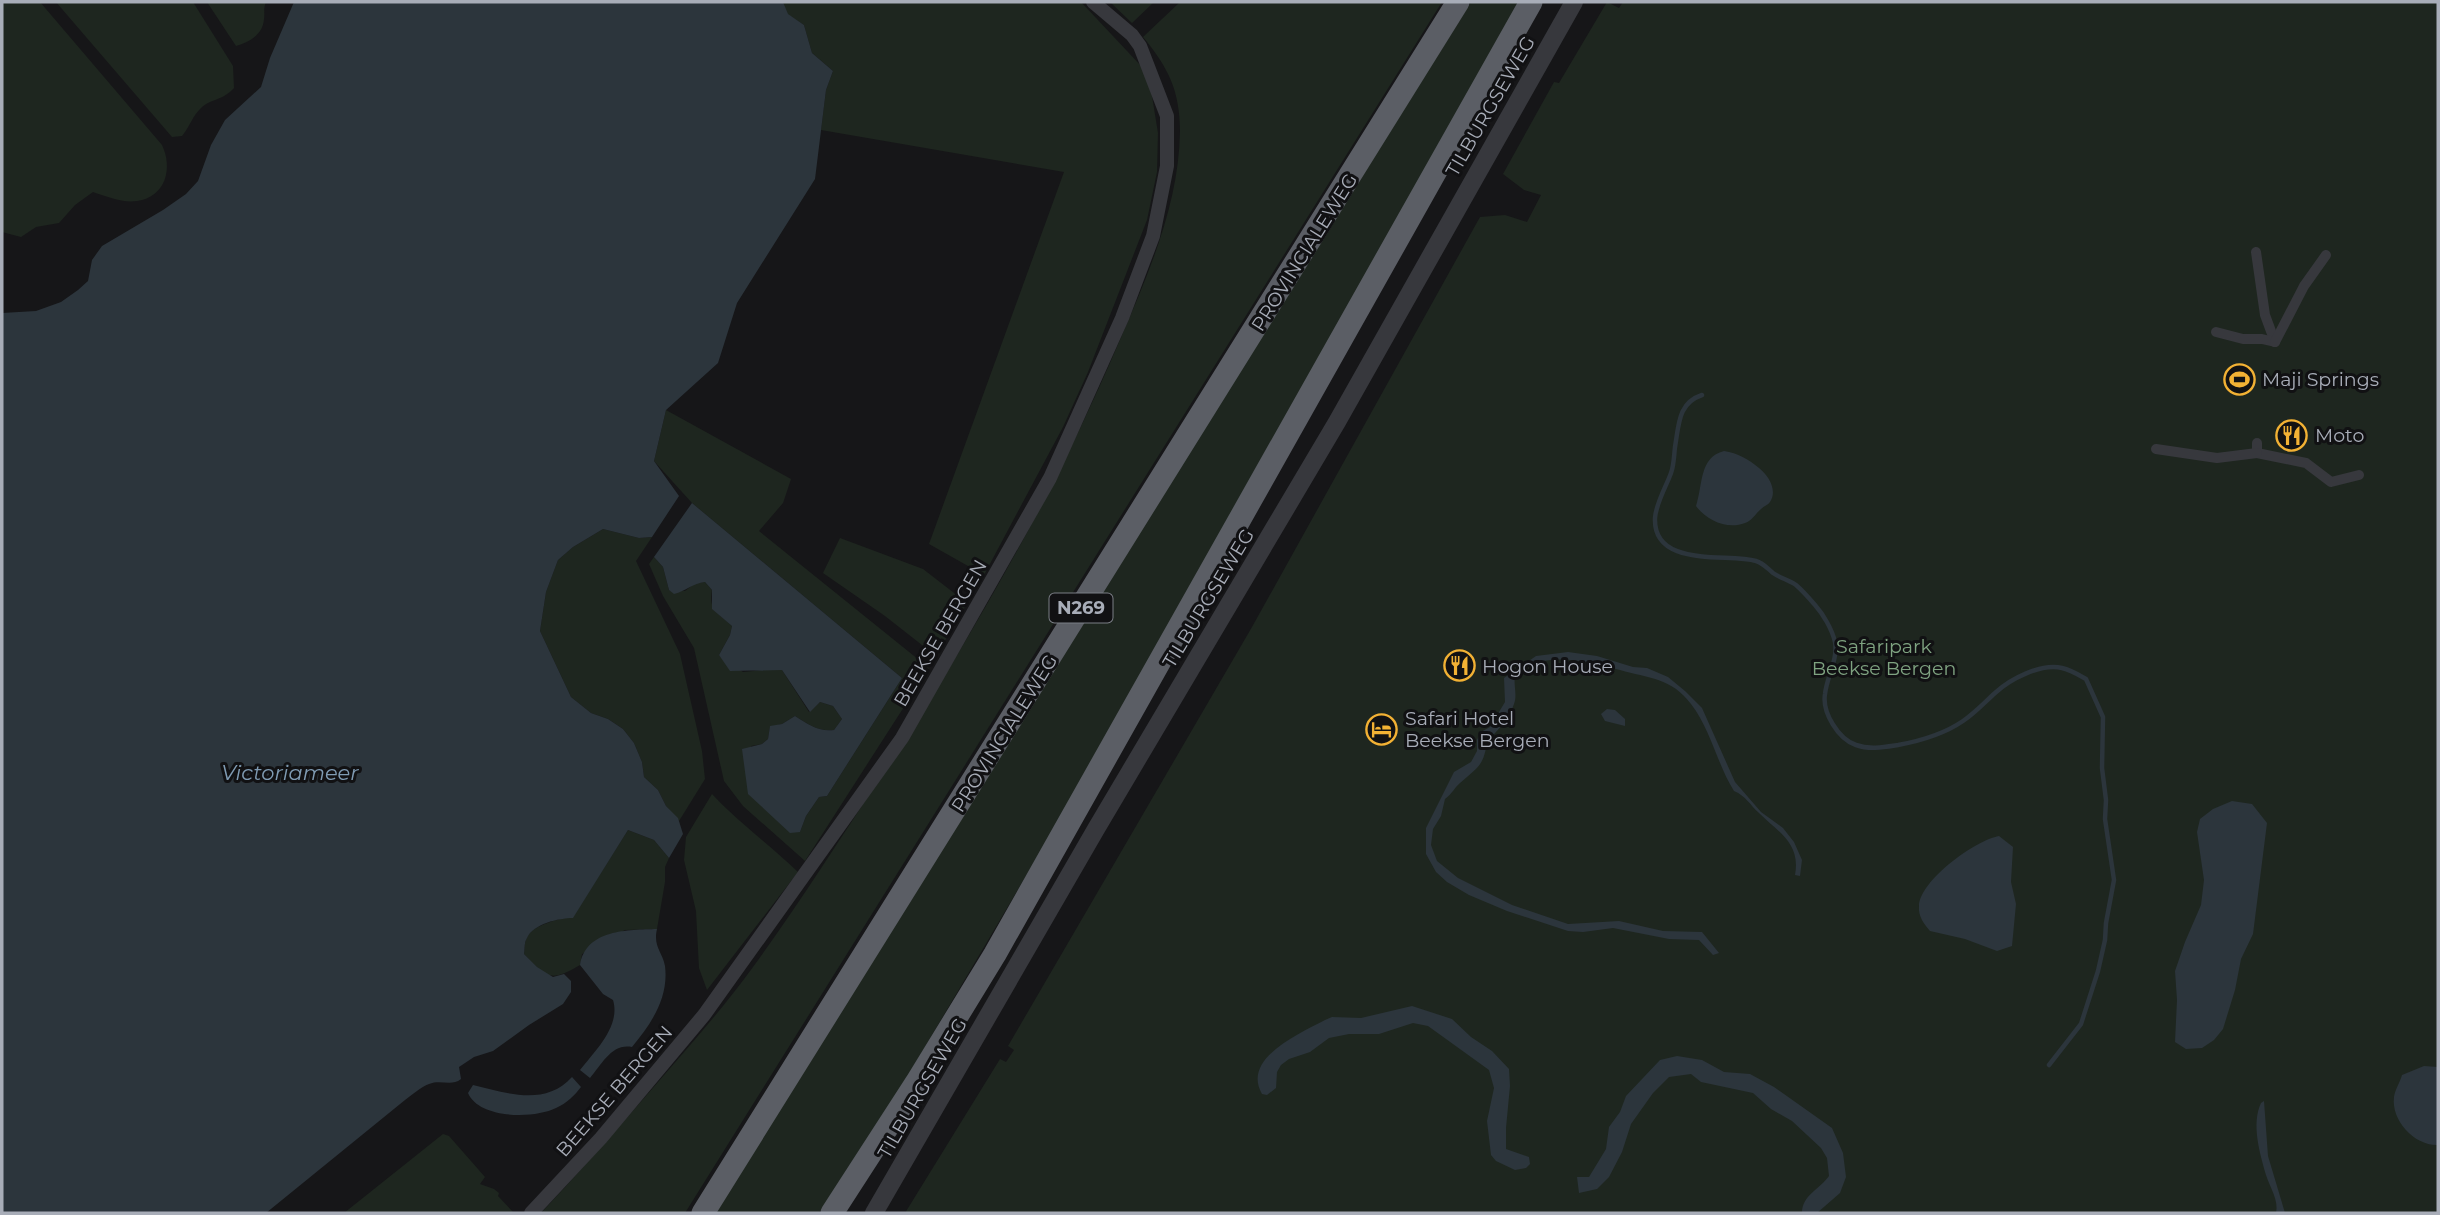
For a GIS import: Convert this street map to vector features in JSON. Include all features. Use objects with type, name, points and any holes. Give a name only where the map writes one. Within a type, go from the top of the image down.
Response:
[{"type":"highway","name":"PROVINCIALEWEG","points":[[703,1213],[1458,2]]},
{"type":"highway","points":[[832,1213],[995,954],[1531,2]]},
{"type":"street","name":"BEEKSE BERGEN","points":[[531,1213],[601,1138],[704,1015],[894,749],[1050,478],[1122,317],[1153,236],[1167,166],[1167,116],[1140,46],[1132,35],[1093,2]]},
{"type":"street","name":"TILBURGSEWEG","points":[[874,1213],[1096,829],[1337,422],[1574,2]]},
{"type":"street","points":[[2256,252],[2265,315],[2275,342]]},
{"type":"street","points":[[2275,342],[2304,286],[2326,255]]},
{"type":"street","points":[[2216,332],[2243,340],[2262,339],[2275,342]]},
{"type":"street","points":[[2156,449],[2217,458],[2257,448],[2306,463],[2331,482],[2359,475]]},
{"type":"green space","points":[[2,2],[40,2],[162,145],[167,172],[161,188],[155,194],[131,201],[93,192],[75,205],[59,223],[36,227],[21,237],[2,232]]},
{"type":"green space","points":[[56,2],[193,2],[233,66],[234,88],[201,108],[182,136],[172,137]]},
{"type":"green space","points":[[207,2],[266,2],[263,25],[258,34],[236,46]]},
{"type":"green space","points":[[783,2],[1081,2],[1143,68],[1152,96],[1158,133],[1157,172],[1147,220],[1088,372],[1063,427],[984,575],[929,544],[1064,172],[821,130],[826,90],[833,71],[812,53],[804,25],[787,14]]},
{"type":"green space","points":[[1110,2],[1154,2],[1132,23]]},
{"type":"green space","points":[[1180,2],[1442,2],[685,1213],[541,1213],[697,1037],[770,944],[947,672],[1039,510],[1119,342],[1151,265],[1168,213],[1178,159],[1178,104],[1166,69],[1143,37]]},
{"type":"green space","points":[[1471,2],[1521,2],[1069,803],[909,1074],[819,1213],[713,1213]]},
{"type":"green space","name":"Safaripark Beekse Bergen","points":[[1607,2],[1619,8],[1623,2],[2438,2],[2438,1213],[905,1213],[1000,1059],[1006,1062],[1014,1050],[1008,1046],[1252,627],[1480,217],[1505,215],[1527,222],[1541,195],[1524,190],[1503,174],[1554,82],[1559,83]]},
{"type":"green space","points":[[666,410],[791,479],[783,503],[759,531],[929,668],[805,861],[743,806],[724,781],[694,648],[663,596],[649,564],[654,557],[663,567],[669,590],[685,591],[695,583],[705,582],[712,590],[713,607],[732,626],[719,655],[743,672],[782,670],[809,712],[820,702],[833,706],[842,719],[834,730],[823,730],[795,716],[770,727],[768,739],[762,744],[751,746],[800,832],[806,816],[819,797],[827,796],[902,678],[692,503],[654,461]]},
{"type":"green space","points":[[603,529],[639,538],[652,537],[636,561],[680,654],[702,751],[705,779],[679,821],[666,806],[658,790],[644,777],[642,762],[634,743],[623,729],[608,719],[591,713],[571,697],[540,631],[546,592],[558,560],[573,547]]},
{"type":"green space","points":[[840,538],[923,569],[967,603],[936,656],[823,573]]},
{"type":"green space","points":[[712,794],[798,872],[707,990],[699,968],[696,911],[684,860],[686,837]]},
{"type":"green space","points":[[628,830],[654,840],[669,858],[665,867],[657,929],[625,930],[582,954],[580,965],[556,976],[544,973],[524,954],[527,937],[541,926],[573,917]]},
{"type":"green space","points":[[443,1134],[449,1136],[485,1177],[480,1184],[499,1193],[498,1196],[512,1213],[344,1213]]},
{"type":"water","name":"Victoriameer","points":[[294,2],[783,2],[788,14],[804,25],[812,53],[833,71],[826,90],[815,179],[737,303],[718,363],[666,410],[654,461],[679,496],[652,537],[639,538],[603,529],[573,547],[558,560],[546,592],[540,631],[571,697],[591,713],[608,719],[623,729],[634,743],[642,762],[644,777],[658,790],[666,806],[678,818],[683,834],[669,858],[654,840],[628,830],[573,918],[547,923],[530,933],[525,941],[524,954],[537,967],[553,977],[564,974],[571,981],[571,992],[563,1004],[493,1051],[474,1057],[459,1067],[461,1079],[450,1083],[433,1083],[417,1091],[266,1213],[2,1213],[2,313],[36,311],[61,302],[88,281],[92,260],[102,246],[186,194],[198,181],[211,145],[225,120],[261,87],[270,58]]},
{"type":"water","points":[[1724,451],[1747,459],[1755,465],[1766,475],[1773,493],[1769,503],[1750,521],[1738,525],[1717,522],[1705,516],[1696,506],[1706,466],[1716,454]]},
{"type":"water","points":[[692,503],[902,678],[827,796],[819,797],[806,816],[800,832],[790,833],[748,794],[742,749],[762,744],[768,739],[770,726],[782,724],[795,716],[823,730],[834,730],[842,719],[833,706],[820,702],[810,712],[782,670],[730,671],[719,655],[732,626],[712,609],[712,590],[705,582],[674,594],[669,590],[663,567],[654,557]]},
{"type":"water","points":[[1568,652],[1647,668],[1668,677],[1685,691],[1702,708],[1735,782],[1761,812],[1783,828],[1794,842],[1802,860],[1800,876],[1795,875],[1795,854],[1786,839],[1745,798],[1734,791],[1704,725],[1684,695],[1668,684],[1650,677],[1568,660],[1542,661],[1516,671],[1515,700],[1510,714],[1487,741],[1479,765],[1445,799],[1441,816],[1433,829],[1431,845],[1437,861],[1458,878],[1512,905],[1568,924],[1619,921],[1663,931],[1702,932],[1719,953],[1713,955],[1699,940],[1669,939],[1613,928],[1568,931],[1507,911],[1469,895],[1447,882],[1436,872],[1426,854],[1426,828],[1454,772],[1471,762],[1477,751],[1477,740],[1481,732],[1490,727],[1505,702],[1504,678],[1536,656]]},
{"type":"water","points":[[1607,709],[1615,710],[1625,719],[1625,726],[1605,721],[1601,714]]},
{"type":"water","points":[[2232,801],[2252,804],[2267,823],[2253,934],[2241,959],[2223,1029],[2214,1040],[2202,1048],[2186,1049],[2175,1042],[2175,971],[2201,905],[2204,880],[2197,832],[2200,819],[2213,809]]},
{"type":"water","points":[[1999,836],[2013,847],[2011,882],[2016,904],[2012,946],[1997,951],[1965,939],[1930,931],[1919,910],[1922,896],[1929,885],[1939,873],[1964,853]]},
{"type":"water","points":[[657,929],[656,940],[664,961],[666,978],[657,1010],[632,1047],[613,1051],[590,1078],[580,1070],[605,1038],[614,1010],[613,1000],[603,994],[580,965],[584,953],[590,944],[610,934]]},
{"type":"water","points":[[1412,1006],[1452,1019],[1471,1037],[1492,1051],[1509,1069],[1506,1149],[1529,1157],[1530,1164],[1526,1168],[1515,1170],[1496,1161],[1491,1155],[1487,1121],[1494,1088],[1489,1070],[1428,1026],[1413,1023],[1379,1034],[1349,1034],[1329,1038],[1310,1052],[1289,1059],[1281,1065],[1277,1072],[1276,1088],[1267,1095],[1262,1094],[1258,1081],[1266,1058],[1302,1032],[1332,1017],[1361,1018]]},
{"type":"water","points":[[1677,1056],[1702,1060],[1724,1072],[1750,1074],[1774,1087],[1832,1128],[1843,1153],[1846,1177],[1840,1193],[1817,1213],[1802,1213],[1805,1201],[1829,1176],[1827,1158],[1821,1148],[1792,1121],[1771,1109],[1753,1093],[1701,1082],[1691,1074],[1669,1077],[1653,1093],[1631,1124],[1622,1152],[1609,1177],[1597,1189],[1579,1193],[1577,1177],[1589,1177],[1606,1149],[1609,1127],[1620,1112],[1626,1096],[1660,1060]]},
{"type":"water","points":[[2424,1066],[2438,1067],[2438,1145],[2413,1137],[2396,1115],[2394,1106],[2402,1075]]},
{"type":"water","points":[[572,1077],[581,1087],[573,1096],[556,1108],[535,1114],[495,1112],[474,1102],[468,1093],[473,1085],[512,1094],[538,1095],[550,1092]]},
{"type":"water","points":[[2264,1101],[2268,1156],[2285,1213],[2276,1213],[2275,1199],[2259,1149],[2257,1120],[2258,1111]]},
{"type":"waterway","points":[[1702,395],[1688,403],[1681,415],[1672,470],[1656,512],[1658,534],[1666,545],[1678,551],[1763,564],[1776,575],[1796,585],[1806,595],[1824,617],[1834,637],[1836,649],[1826,687],[1826,709],[1837,731],[1849,742],[1867,747],[1883,747],[1940,733],[1967,718],[2009,682],[2036,670],[2062,668],[2086,679],[2103,717],[2105,819],[2114,880],[2098,971],[2081,1024],[2049,1065]]},
{"type":"place","name":"Maji Springs","points":[[2239,379]]},
{"type":"place","name":"Moto","points":[[2292,435]]},
{"type":"place","name":"Hogon House","points":[[1459,666]]},
{"type":"place","name":"Safari Hotel Beekse Bergen","points":[[1382,729]]}]
